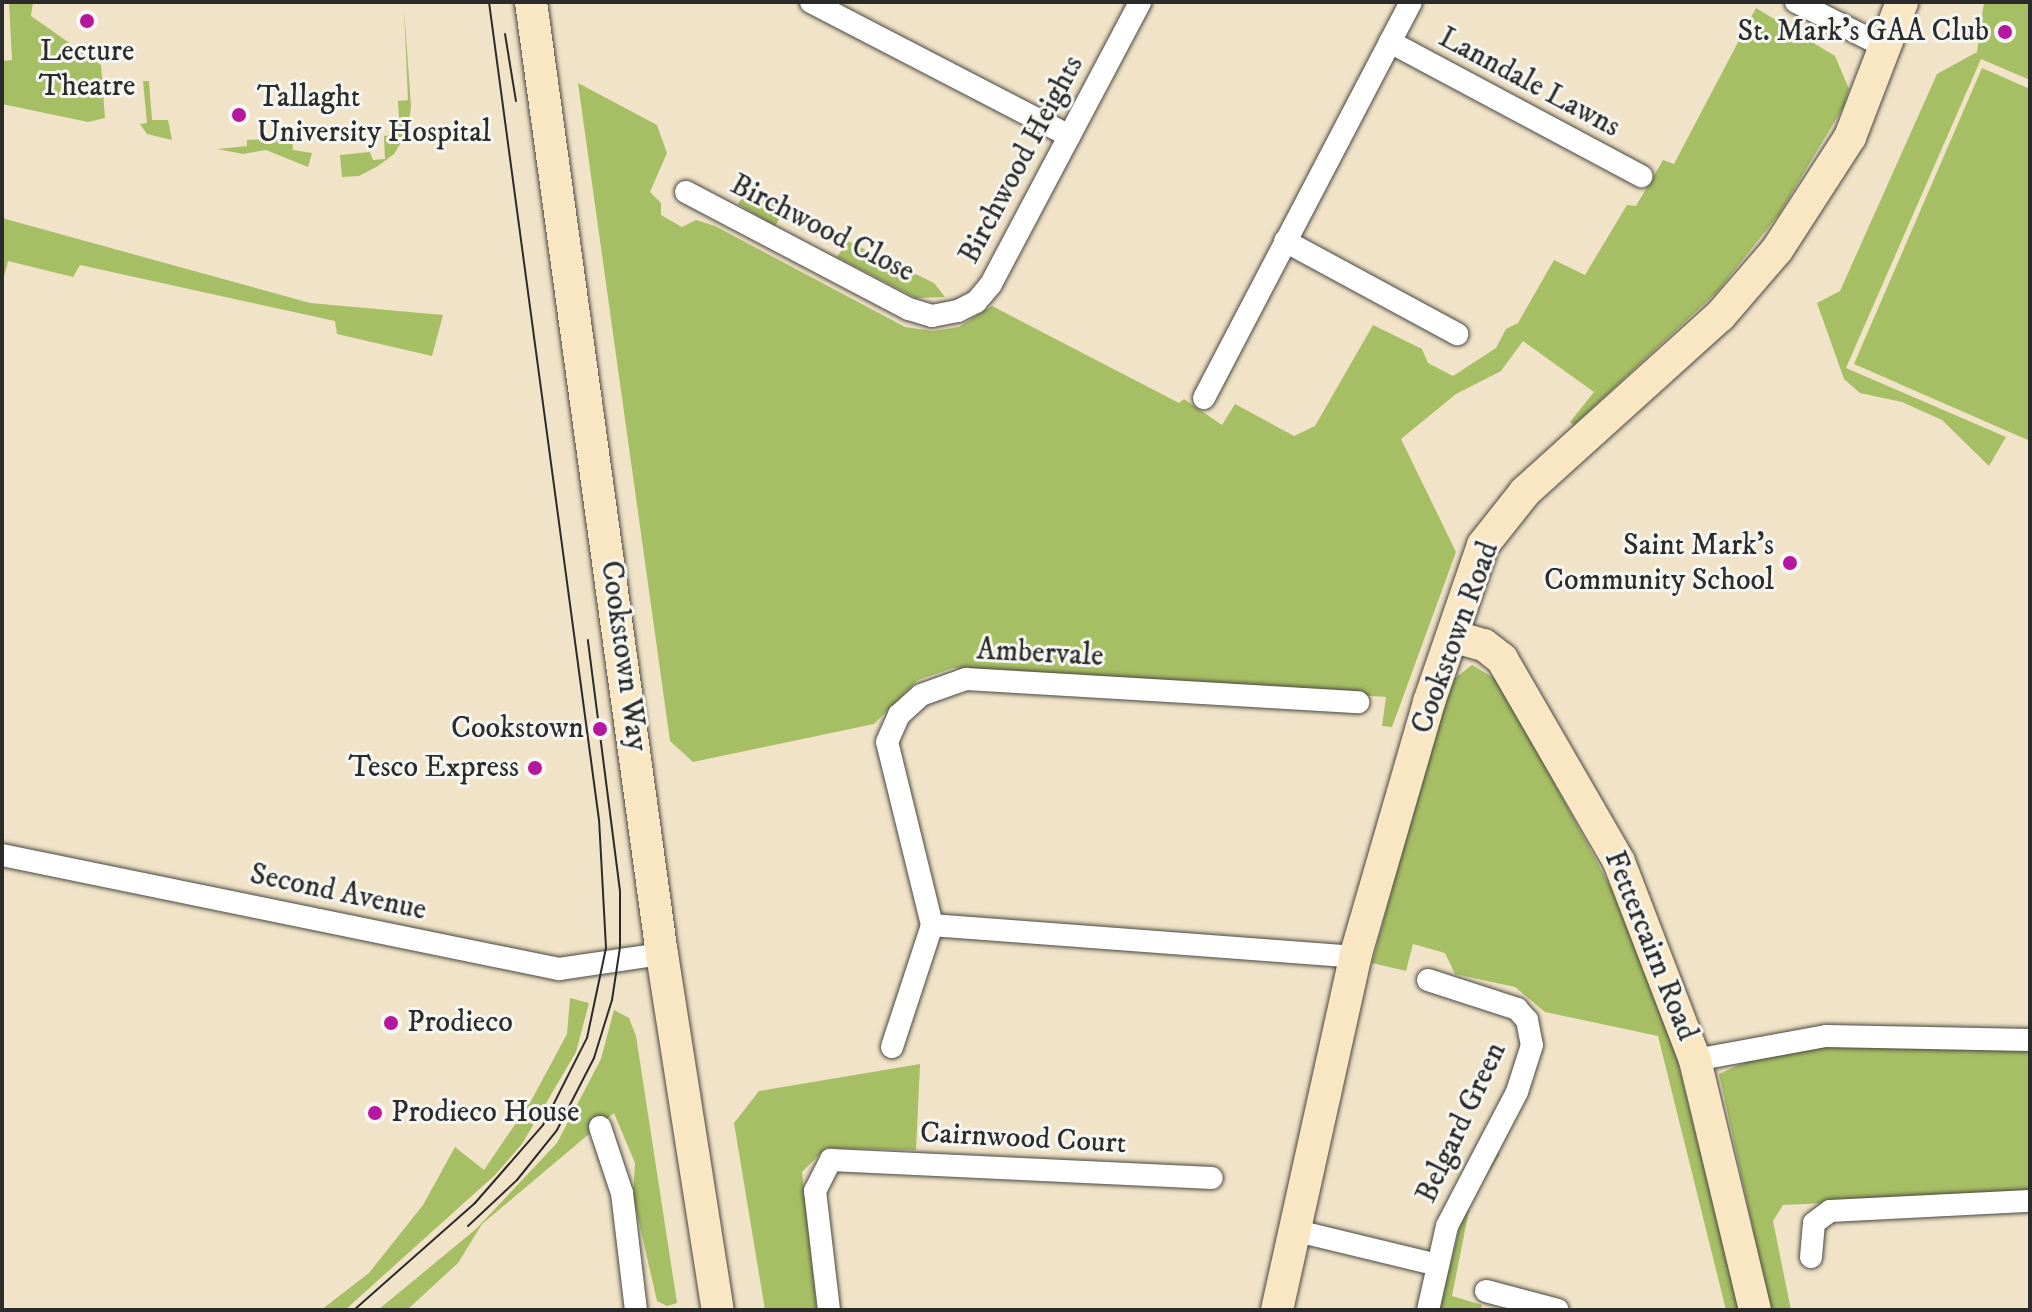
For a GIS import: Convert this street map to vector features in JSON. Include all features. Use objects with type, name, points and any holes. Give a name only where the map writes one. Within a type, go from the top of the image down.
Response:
[{"type":"street","name":"Cookstown Way","points":[[531,2],[662,954],[718,1310]]},
{"type":"street","points":[[811,2],[1069,136]]},
{"type":"street","name":"Birchwood Heights","points":[[932,316],[976,302],[991,284],[1140,2]]},
{"type":"street","name":"Lanndale Lawns","points":[[1204,398],[1411,2]]},
{"type":"street","points":[[1796,2],[1885,47]]},
{"type":"street","name":"Cookstown Road","points":[[1277,1310],[1297,1231],[1355,957],[1452,636],[1483,545],[1525,492],[1720,316],[1777,250],[1850,137],[1902,2]]},
{"type":"street","name":"Lanndale Lawns","points":[[1390,42],[1641,176]]},
{"type":"street","name":"Birchwood Close","points":[[686,192],[909,309],[932,316]]},
{"type":"street","points":[[1285,241],[1457,334]]},
{"type":"street","name":"Fettercairn Road","points":[[1452,636],[1484,645],[1502,659],[1590,805],[1652,937],[1695,1060],[1755,1310]]},
{"type":"street","name":"Ambervale","points":[[932,925],[887,742],[907,706],[941,684],[966,679],[1358,702]]},
{"type":"street","name":"Second Avenue","points":[[2,855],[559,969],[662,954]]},
{"type":"street","points":[[892,1047],[932,925],[1355,957]]},
{"type":"street","name":"Belgard Green","points":[[1428,980],[1517,1009],[1527,1020],[1532,1045],[1517,1092],[1447,1226],[1428,1310]]},
{"type":"street","points":[[1695,1060],[1826,1036],[2030,1040]]},
{"type":"street","points":[[600,1127],[622,1193],[636,1310]]},
{"type":"street","name":"Cairnwood Court","points":[[829,1310],[815,1191],[831,1160],[1212,1178]]},
{"type":"street","points":[[1811,1257],[1814,1223],[1830,1211],[2030,1201]]},
{"type":"street","points":[[1297,1231],[1438,1265]]},
{"type":"street","points":[[1486,1291],[1558,1310]]},
{"type":"green space","points":[[9,2],[33,2],[31,16],[101,65],[105,118],[88,122],[2,104],[2,61],[12,60]]},
{"type":"green space","points":[[1984,2],[2030,2],[2030,80],[1981,59],[1846,368],[2006,437],[1989,466],[1942,420],[1902,402],[1860,393],[1844,379],[1817,303],[1840,291],[1937,74],[1977,52]]},
{"type":"green space","points":[[404,8],[411,106],[408,131],[394,154],[378,166],[359,176],[342,177],[340,155],[370,152],[373,160],[385,159],[384,136],[400,134],[398,101],[408,100]]},
{"type":"green space","points":[[1756,8],[1835,56],[1849,89],[1844,106],[1779,214],[1717,292],[1574,425],[1570,422],[1594,392],[1523,341],[1501,371],[1456,394],[1401,439],[1456,552],[1392,727],[1382,726],[1386,697],[953,668],[918,680],[874,724],[693,762],[670,741],[578,83],[657,125],[667,153],[650,192],[661,203],[661,215],[682,227],[696,220],[715,226],[905,327],[933,331],[959,327],[992,306],[1179,403],[1184,399],[1222,425],[1235,404],[1294,436],[1315,426],[1373,325],[1422,349],[1428,363],[1453,376],[1496,348],[1506,329],[1518,323],[1554,260],[1585,275],[1627,205],[1636,206],[1663,160],[1674,164]]},
{"type":"green space","points":[[1982,68],[2030,89],[2030,441],[1854,364]]},
{"type":"green space","points":[[143,81],[149,81],[152,120],[168,120],[172,140],[147,134],[140,124],[147,123]]},
{"type":"green space","points":[[292,138],[293,150],[312,153],[308,167],[266,150],[243,154],[217,149],[247,146],[247,140]]},
{"type":"green space","points":[[748,187],[785,208],[775,226],[738,204]]},
{"type":"green space","points":[[2,218],[310,303],[443,315],[432,356],[337,334],[335,321],[80,265],[73,277],[8,261],[2,284]]},
{"type":"green space","points":[[848,241],[934,283],[945,297],[916,298],[837,257]]},
{"type":"green space","points":[[1472,665],[1499,681],[1636,934],[1670,1030],[1739,1310],[1726,1310],[1658,1036],[1545,1012],[1515,987],[1455,974],[1445,953],[1413,944],[1406,971],[1372,963],[1443,701],[1451,681]]},
{"type":"green space","points":[[570,998],[589,1003],[576,1052],[522,1144],[495,1175],[345,1310],[321,1310],[369,1273],[423,1205],[455,1147],[484,1170],[531,1101],[567,1034]]},
{"type":"green space","points":[[614,1010],[629,1018],[636,1036],[677,1303],[667,1306],[657,1301],[633,1196],[635,1163],[614,1113],[482,1224],[458,1263],[407,1310],[378,1310],[476,1229],[557,1143],[601,1059]]},
{"type":"green space","points":[[1811,1046],[2030,1049],[2030,1194],[1783,1205],[1773,1221],[1791,1310],[1771,1310],[1719,1074],[1756,1057]]},
{"type":"green space","points":[[920,1064],[916,1150],[826,1148],[802,1172],[817,1310],[765,1310],[734,1123],[759,1091]]},
{"type":"green space","points":[[1495,1153],[1500,1154],[1471,1200],[1452,1296],[1482,1305],[1481,1310],[1439,1310],[1467,1198]]},
{"type":"tram line","points":[[354,1310],[475,1203],[543,1125],[587,1038],[606,948],[599,820],[489,2]]},
{"type":"tram line","points":[[505,34],[516,101]]},
{"type":"tram line","points":[[468,1226],[517,1180],[557,1130],[594,1058],[612,1000],[620,947],[620,891],[588,640]]},
{"type":"place","name":"Lecture Theatre","points":[[87,21]]},
{"type":"place","name":"St. Mark's GAA Club","points":[[2005,32]]},
{"type":"place","name":"Tallaght University Hospital","points":[[239,115]]},
{"type":"place","name":"Saint Mark's Community School","points":[[1790,563]]},
{"type":"place","name":"Cookstown","points":[[600,729]]},
{"type":"place","name":"Tesco Express","points":[[535,768]]},
{"type":"place","name":"Prodieco","points":[[391,1023]]},
{"type":"place","name":"Prodieco House","points":[[375,1113]]}]
